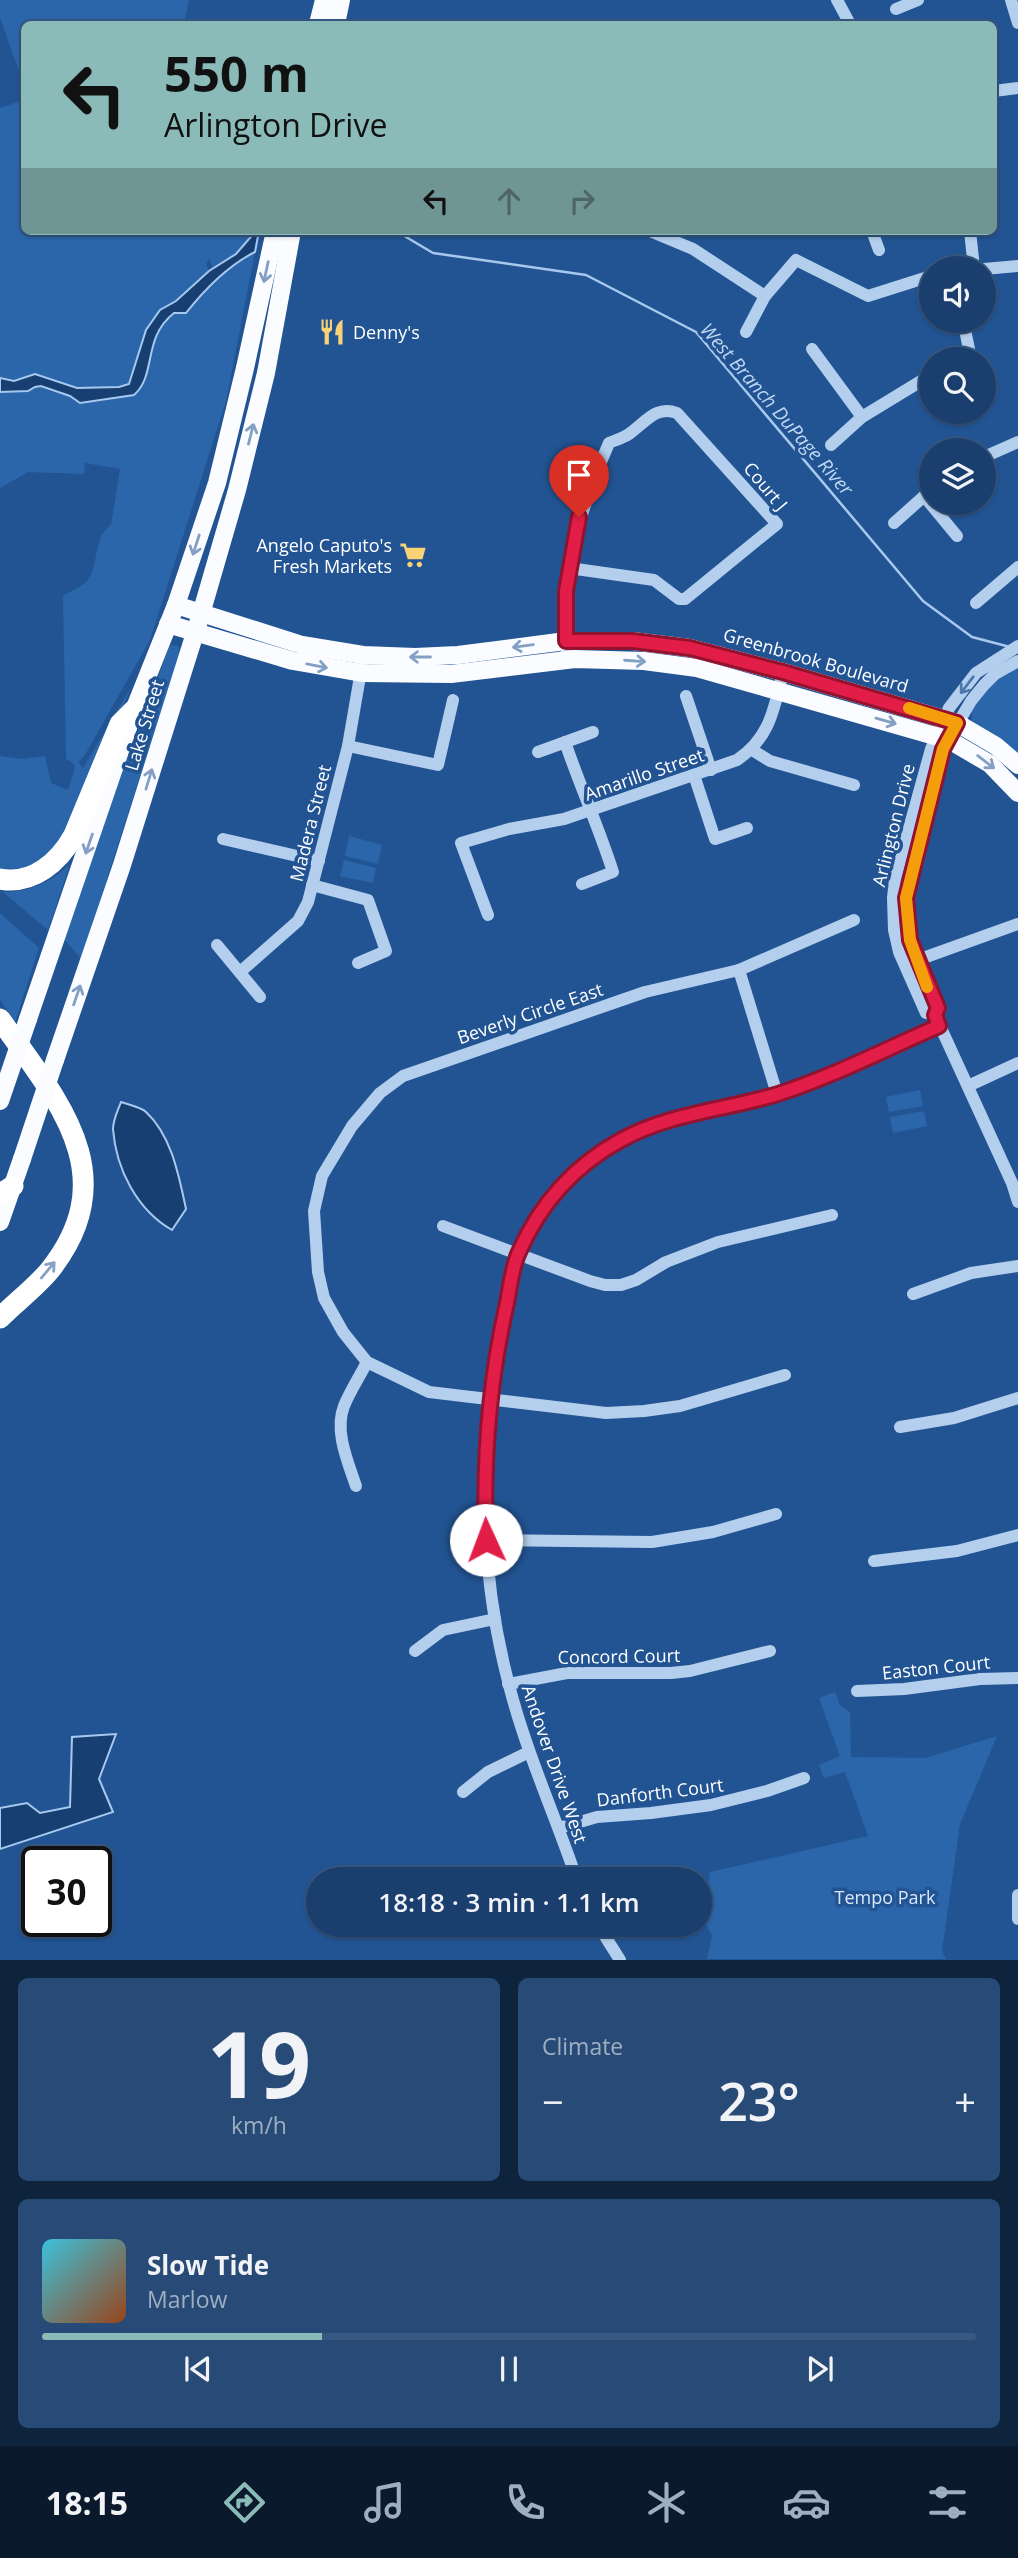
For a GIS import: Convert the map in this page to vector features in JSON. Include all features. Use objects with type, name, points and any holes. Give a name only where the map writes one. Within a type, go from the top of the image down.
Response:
[{"type":"highway","points":[[0,879],[24,878],[38,873],[65,852],[120,724],[134,710]]},
{"type":"highway","points":[[0,1019],[64,1112],[78,1148],[83,1173],[83,1196],[77,1223],[66,1247],[48,1271],[0,1318]]},
{"type":"main road","points":[[319,21],[324,0]]},
{"type":"main road","points":[[337,21],[341,0]]},
{"type":"main road","name":"Lake Street","points":[[0,1101],[134,710],[176,605],[216,485],[282,235]]},
{"type":"main road","name":"Lake Street","points":[[0,1222],[6,1190],[22,1159],[122,865],[237,490],[266,373],[283,235]]},
{"type":"main road","name":"Greenbrook Boulevard","points":[[176,605],[362,664],[566,641],[633,641],[690,648],[783,672],[996,746],[1018,765]]},
{"type":"main road","name":"Greenbrook Boulevard","points":[[168,624],[293,661],[362,664],[451,674],[567,659],[610,659],[676,665],[947,729],[990,764],[1018,793]]},
{"type":"street","points":[[837,0],[848,21]]},
{"type":"street","points":[[896,9],[918,0]]},
{"type":"street","points":[[1011,0],[1018,23]]},
{"type":"street","points":[[997,91],[1018,88]]},
{"type":"street","points":[[660,235],[693,249],[765,296]]},
{"type":"street","points":[[873,235],[879,250]]},
{"type":"street","points":[[970,235],[973,256]]},
{"type":"street","points":[[746,332],[765,296],[796,260],[868,296],[919,280]]},
{"type":"street","points":[[996,268],[1018,266]]},
{"type":"street","points":[[812,349],[862,417]]},
{"type":"street","points":[[831,445],[862,417],[919,382]]},
{"type":"street","name":"Court J","points":[[668,410],[677,413],[777,524],[685,599],[679,599],[654,580],[569,568],[579,517],[609,443],[627,436],[655,413],[668,410]]},
{"type":"street","points":[[996,452],[1018,442]]},
{"type":"street","points":[[894,523],[919,500]]},
{"type":"street","points":[[942,515],[957,537]]},
{"type":"street","points":[[976,603],[1018,567]]},
{"type":"street","points":[[567,659],[566,591],[569,568]]},
{"type":"street","points":[[947,729],[949,708],[976,673],[1018,646]]},
{"type":"street","points":[[947,729],[984,684],[1016,662]]},
{"type":"street","name":"Madera Street","points":[[240,972],[298,921],[308,902],[348,746],[362,664]]},
{"type":"street","points":[[783,672],[769,723],[752,750],[770,761],[854,785]]},
{"type":"street","points":[[686,696],[710,770]]},
{"type":"street","points":[[348,746],[438,765],[453,700]]},
{"type":"street","name":"Arlington Drive","points":[[947,729],[931,749],[895,880],[894,930],[938,1008],[937,1021],[1012,1183],[1018,1202]]},
{"type":"street","points":[[538,752],[593,732]]},
{"type":"street","points":[[565,742],[613,872],[582,884]]},
{"type":"street","name":"Amarillo Street","points":[[488,915],[461,843],[509,829],[564,819],[710,770],[737,760],[752,750]]},
{"type":"street","points":[[694,775],[715,839],[747,828]]},
{"type":"street","points":[[223,839],[319,861]]},
{"type":"street","points":[[312,886],[368,900],[386,951],[358,962]]},
{"type":"street","name":"Beverly Circle East","points":[[368,1362],[336,1322],[324,1298],[313,1232],[321,1176],[352,1126],[380,1093],[412,1072],[645,992],[739,970],[854,920]]},
{"type":"street","points":[[911,962],[1018,924]]},
{"type":"street","points":[[217,944],[260,997]]},
{"type":"street","points":[[739,970],[777,1094]]},
{"type":"street","name":"Andover Drive West","points":[[572,1867],[529,1752],[508,1684],[495,1619],[486,1540],[484,1476],[490,1401],[499,1335],[518,1254],[541,1212],[571,1176],[598,1154],[632,1135],[667,1121],[777,1094],[831,1074],[937,1021]]},
{"type":"street","points":[[968,1086],[1018,1063]]},
{"type":"street","points":[[443,1226],[590,1280],[621,1285],[636,1280],[666,1262],[718,1242],[832,1215]]},
{"type":"street","points":[[913,1294],[971,1273],[1018,1266]]},
{"type":"street","points":[[356,1486],[345,1454],[341,1421],[343,1408],[368,1362],[429,1392],[606,1413],[644,1411],[691,1403],[785,1375]]},
{"type":"street","points":[[900,1427],[954,1418],[1018,1398]]},
{"type":"street","points":[[486,1540],[652,1542],[713,1532],[776,1514]]},
{"type":"street","points":[[874,1561],[957,1551],[1018,1535]]},
{"type":"street","points":[[415,1651],[443,1630],[495,1619]]},
{"type":"street","name":"Concord Court","points":[[508,1684],[567,1673],[671,1674],[770,1651]]},
{"type":"street","name":"Easton Court","points":[[857,1691],[1018,1678]]},
{"type":"street","points":[[463,1792],[488,1772],[529,1752]]},
{"type":"street","name":"Danforth Court","points":[[559,1828],[597,1817],[677,1811],[711,1805],[767,1791],[804,1778]]},
{"type":"street","points":[[1018,1895],[1018,1919]]},
{"type":"street","points":[[606,1937],[620,1959]]},
{"type":"green space","points":[[0,0],[189,0],[185,21],[21,21],[21,77],[0,18]]},
{"type":"green space","points":[[21,101],[21,235],[253,235],[236,254],[213,268],[209,259],[206,264],[209,271],[176,301],[160,310],[129,384],[119,387],[77,388],[35,374],[14,381],[0,378],[0,108]]},
{"type":"green space","points":[[255,252],[226,401],[150,640],[85,755],[78,762],[83,768],[132,686],[62,841],[36,863],[22,868],[0,869],[0,756],[22,759],[45,756],[51,783],[68,790],[75,768],[73,763],[66,759],[63,596],[85,583],[91,574],[98,544],[105,530],[111,525],[120,469],[85,463],[84,474],[28,472],[0,488],[0,392],[28,391],[41,386],[70,396],[81,403],[134,395],[156,337],[168,318],[174,313],[186,313],[217,279]]},
{"type":"green space","points":[[170,645],[178,646],[180,652],[81,959],[64,939],[107,813]]},
{"type":"green space","points":[[1018,666],[1018,758],[972,721],[972,709],[996,680]]},
{"type":"green space","points":[[349,836],[382,845],[378,864],[345,856]]},
{"type":"green space","points":[[344,860],[376,868],[373,883],[340,876]]},
{"type":"green space","points":[[70,864],[48,930],[3,892],[40,885]]},
{"type":"green space","points":[[0,913],[39,948],[15,1022],[0,1000]]},
{"type":"green space","points":[[920,1090],[923,1106],[889,1112],[886,1097]]},
{"type":"green space","points":[[924,1111],[927,1126],[893,1133],[890,1117]]},
{"type":"green space","name":"Tempo Park","points":[[835,1692],[840,1705],[850,1712],[851,1757],[926,1758],[997,1736],[960,1824],[942,1951],[946,1959],[707,1959],[712,1937],[712,1872],[868,1836],[845,1772],[824,1778],[819,1765],[840,1756],[819,1698]]},
{"type":"shaded area","points":[[253,235],[258,235],[255,252],[217,279],[186,313],[174,313],[164,323],[153,345],[141,387],[134,395],[80,403],[70,396],[41,386],[28,391],[0,392],[0,378],[14,381],[35,374],[77,388],[119,387],[129,384],[146,330],[160,310],[176,301],[209,271],[236,254]]},
{"type":"shaded area","points":[[121,1102],[146,1112],[168,1145],[186,1209],[172,1230],[148,1211],[130,1187],[124,1173],[113,1129]]},
{"type":"shaded area","points":[[116,1734],[99,1779],[113,1812],[0,1849],[0,1808],[27,1803],[40,1813],[70,1807],[72,1737]]},
{"type":"waterway","name":"West Branch DuPage River","points":[[403,235],[433,253],[586,275],[696,332],[923,601],[972,637],[1010,647]]},
{"type":"slow traffic","points":[[909,708],[957,723],[943,749],[906,898],[910,940],[927,987]]},
{"type":"place","name":"Denny's","points":[[332,332]]},
{"type":"place","name":"Angelo Caputo's Fresh Markets","points":[[413,555]]},
{"type":"route","points":[[486,1540],[486,1428],[499,1335],[518,1254],[541,1212],[555,1193],[598,1154],[654,1125],[692,1113],[777,1094],[831,1074],[939,1026],[935,1015],[938,1008],[910,940],[906,898],[943,749],[957,723],[690,648],[633,641],[566,641],[566,591],[579,517]]}]
